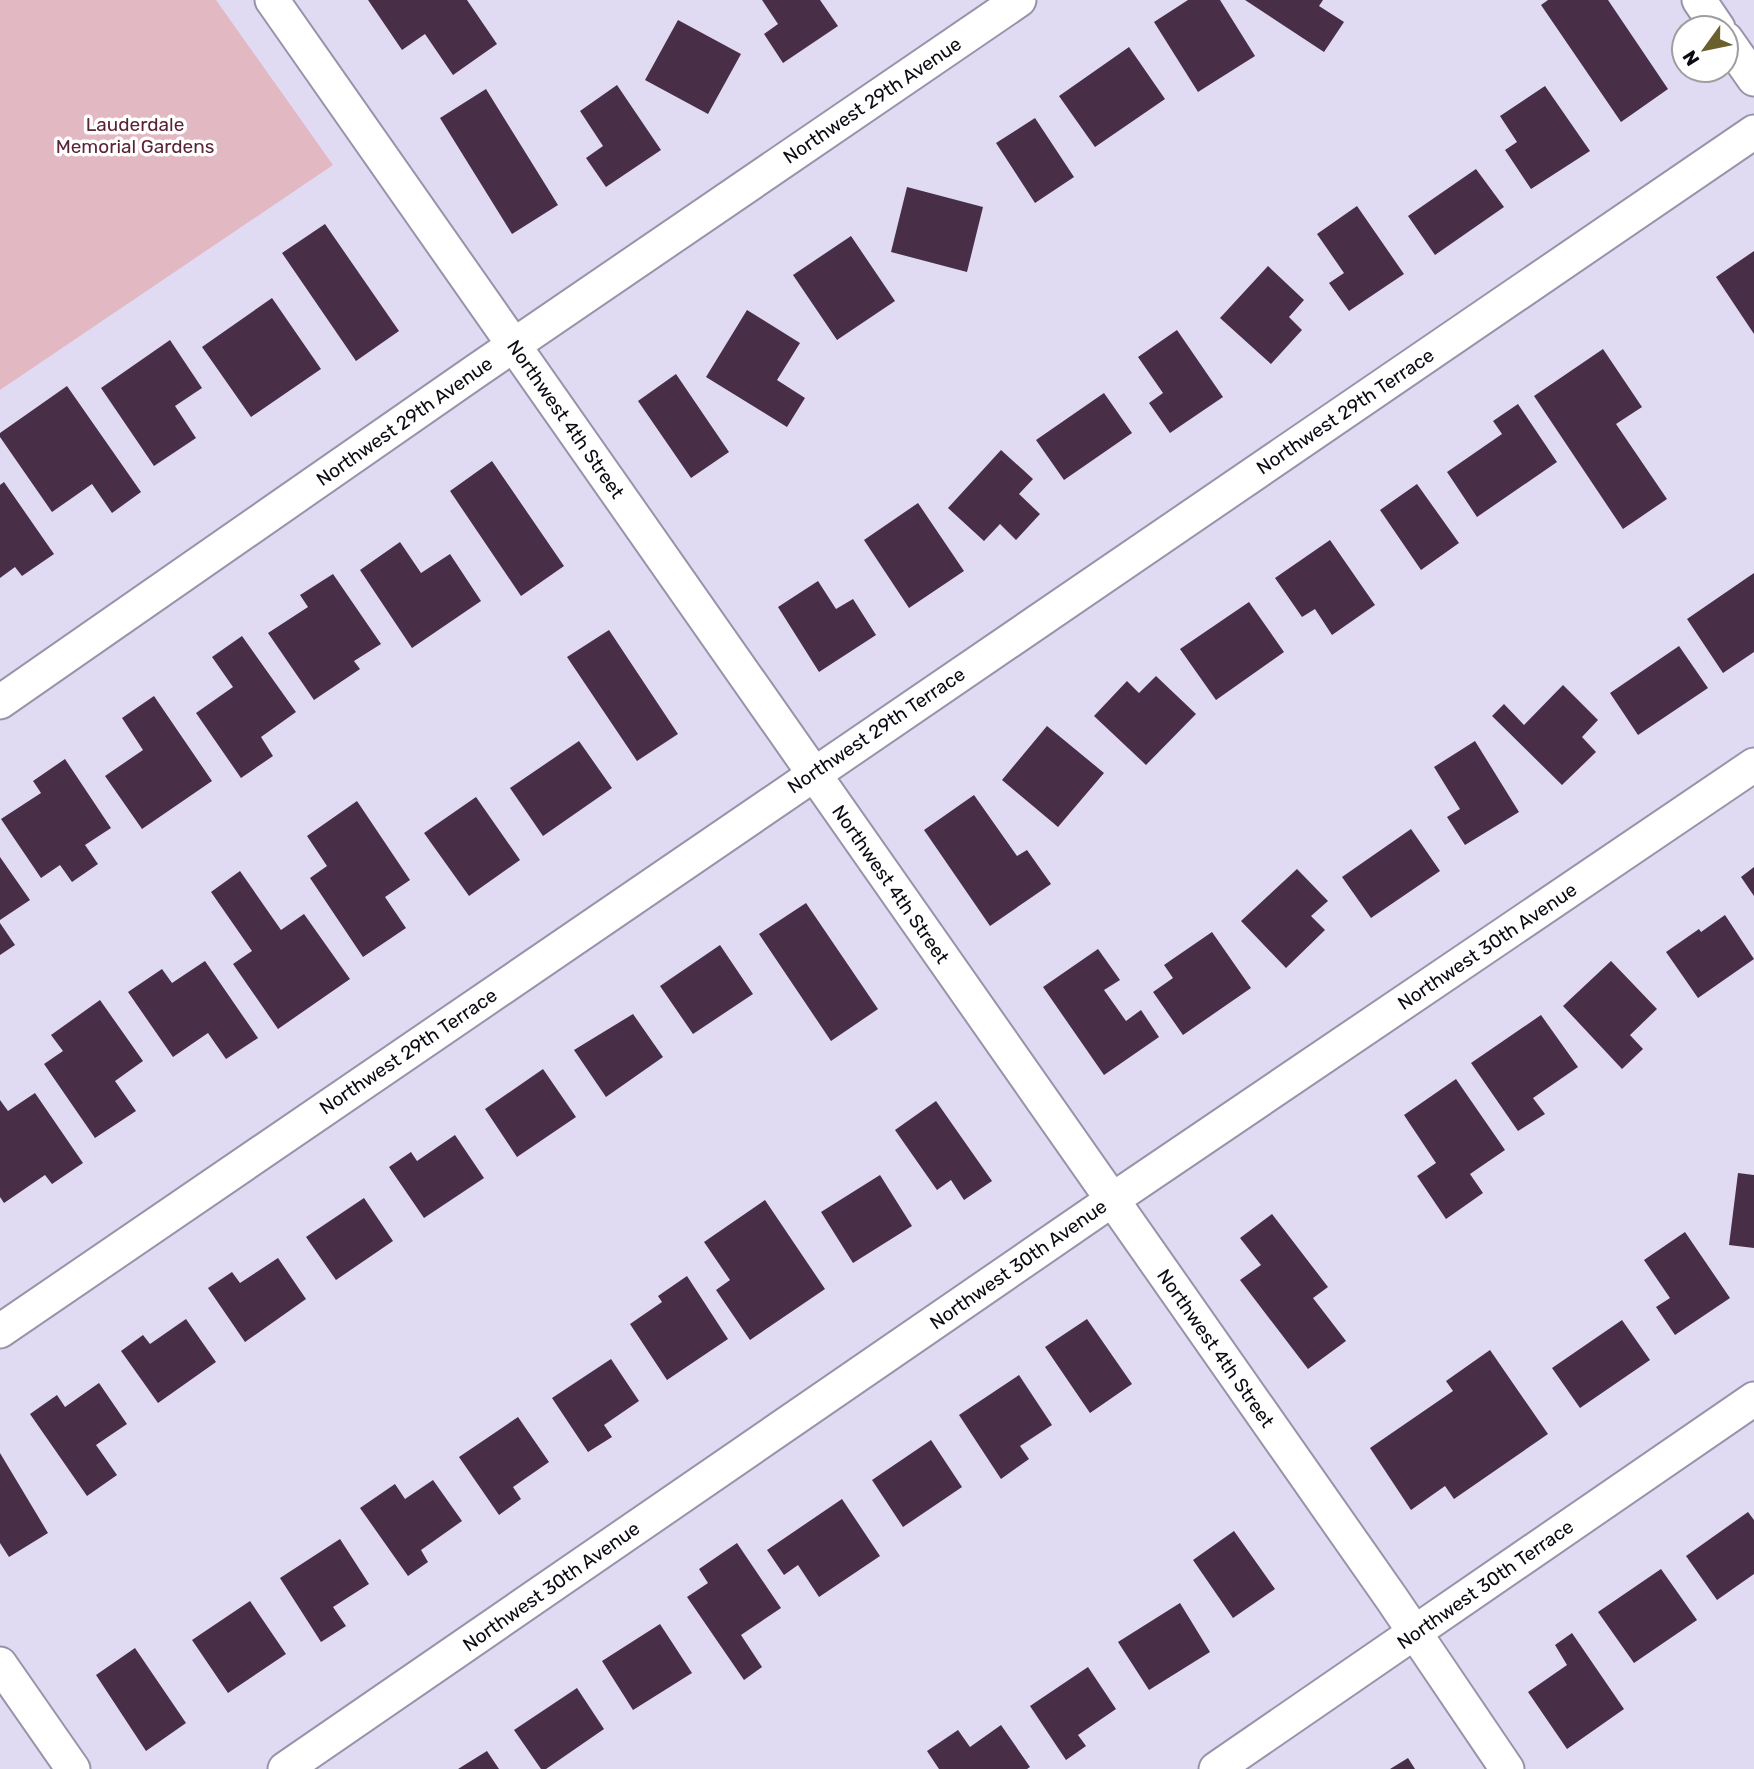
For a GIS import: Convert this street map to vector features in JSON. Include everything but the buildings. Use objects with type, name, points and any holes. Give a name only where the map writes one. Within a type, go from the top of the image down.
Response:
[{"type":"street","name":"Northwest 4th Street","points":[[272,0],[1415,1632],[1507,1769]]},
{"type":"street","name":"Northwest 29th Avenue","points":[[0,702],[514,344],[1019,0]]},
{"type":"street","points":[[1740,59],[1754,79]]},
{"type":"street","name":"Northwest 29th Terrace","points":[[0,1331],[1754,132]]},
{"type":"street","name":"Northwest 30th Avenue","points":[[285,1769],[1112,1200],[1754,765]]},
{"type":"street","name":"Northwest 30th Terrace","points":[[1216,1769],[1754,1399]]},
{"type":"street","points":[[0,1664],[73,1769]]},
{"type":"green space","name":"Lauderdale Memorial Gardens","points":[[0,0],[216,0],[333,165],[0,390]]}]
